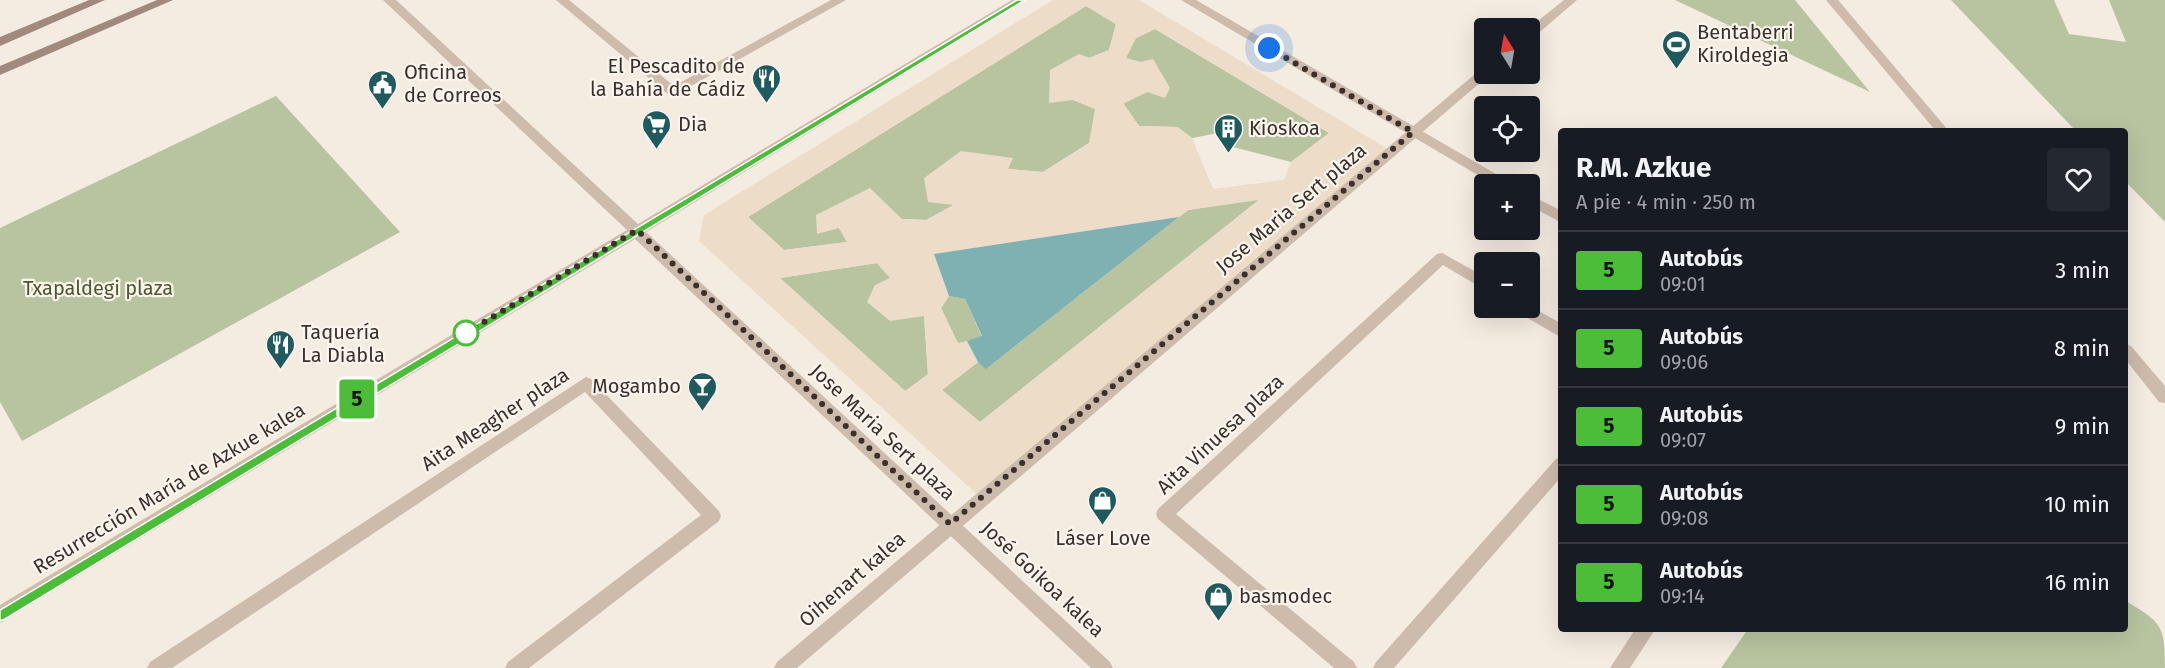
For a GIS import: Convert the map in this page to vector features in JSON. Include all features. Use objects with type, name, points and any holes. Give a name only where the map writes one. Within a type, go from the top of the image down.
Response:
[{"type":"main road","points":[[0,42],[99,0]]},
{"type":"main road","points":[[0,71],[167,0]]},
{"type":"street","name":"Jose Maria Sert plaza","points":[[389,0],[950,524],[1474,81]]},
{"type":"street","points":[[562,0],[673,92],[840,0]]},
{"type":"street","points":[[637,230],[1020,0]]},
{"type":"street","points":[[1187,0],[1486,174]]},
{"type":"street","points":[[1540,26],[1571,0]]},
{"type":"street","points":[[1832,0],[1940,128]]},
{"type":"street","points":[[1540,206],[1558,216]]},
{"type":"street","name":"Resurrección María de Azkue kalea","points":[[0,615],[637,230]]},
{"type":"street","name":"Aita Vinuesa plaza","points":[[1348,668],[1164,514],[1442,258],[1474,277]]},
{"type":"street","points":[[1539,318],[1558,330]]},
{"type":"street","points":[[2128,352],[2165,397]]},
{"type":"street","name":"Aita Meagher plaza","points":[[156,668],[586,383],[713,516],[514,668]]},
{"type":"street","points":[[1382,668],[1558,469]]},
{"type":"street","name":"Oihenart kalea","points":[[783,668],[950,524]]},
{"type":"street","name":"José Goikoa kalea","points":[[950,524],[1104,668]]},
{"type":"street","points":[[1619,668],[1644,632]]},
{"type":"green space","points":[[1675,0],[1795,0],[1870,92]]},
{"type":"green space","points":[[1951,0],[2054,0],[2069,34],[2126,42],[2109,0],[2165,0],[2165,222],[2128,184],[2128,128],[2073,128]]},
{"type":"green space","points":[[1086,6],[1116,24],[1109,50],[1089,58],[1073,100],[1096,109],[1089,143],[1043,172],[1008,169],[1012,158],[954,205],[926,220],[902,219],[839,228],[847,242],[784,250],[748,217]]},
{"type":"green space","points":[[1155,29],[1329,133],[1291,162],[1225,145],[1218,133],[1192,138],[1177,127],[1139,126],[1123,103],[1147,92],[1140,62],[1125,58],[1136,38]]},
{"type":"green space","name":"Txapaldegi plaza","points":[[276,96],[400,232],[22,441],[0,402],[0,228]]},
{"type":"green space","points":[[1260,199],[980,422],[942,390],[978,362],[987,368],[1188,210]]},
{"type":"green space","points":[[877,263],[924,316],[928,375],[905,391],[780,278]]},
{"type":"green space","points":[[949,296],[965,299],[982,337],[958,344],[941,308]]},
{"type":"green space","points":[[2128,602],[2147,615],[2159,627],[2164,642],[2165,668],[1721,668],[1746,632],[2128,632]]},
{"type":"shaded area","points":[[1053,0],[1139,0],[1391,151],[981,498],[699,241],[704,215]],"holes":[[[1086,6],[1116,24],[1109,50],[1090,58],[1079,54],[1050,70],[1049,103],[1073,100],[1095,109],[1089,143],[1043,172],[1008,169],[1013,158],[961,151],[924,178],[928,202],[953,205],[926,220],[902,219],[870,188],[816,215],[817,234],[839,228],[847,242],[784,250],[748,217]],[[1155,29],[1329,133],[1291,162],[1284,180],[1213,189],[1192,138],[1178,127],[1139,126],[1123,104],[1147,92],[1165,98],[1170,88],[1153,59],[1140,62],[1126,58],[1136,38]],[[1259,200],[980,422],[942,390],[978,362],[967,341],[958,343],[941,308],[949,296],[934,254],[1179,217],[1188,210]],[[877,263],[890,278],[875,285],[867,302],[890,321],[924,316],[928,374],[905,391],[780,278]]]},
{"type":"water","points":[[1179,217],[986,369],[978,362],[967,341],[982,336],[965,299],[949,296],[934,254]]},
{"type":"bus line","name":"5","points":[[0,615],[1020,0]]},
{"type":"place","name":"Bentaberri Kiroldegia","points":[[1676,70]]},
{"type":"place","name":"El Pescadito de la Bahía de Cádiz","points":[[766,104]]},
{"type":"place","name":"Oficina de Correos","points":[[383,110]]},
{"type":"place","name":"Dia","points":[[657,150]]},
{"type":"place","name":"Kioskoa","points":[[1228,154]]},
{"type":"place","name":"Taquería La Diabla","points":[[280,370]]},
{"type":"place","name":"Mogambo","points":[[702,412]]},
{"type":"place","name":"Láser Love","points":[[1103,526]]},
{"type":"place","name":"basmodec","points":[[1218,622]]},
{"type":"route","points":[[466,333],[637,230],[950,524],[1413,132],[1269,48]]}]
